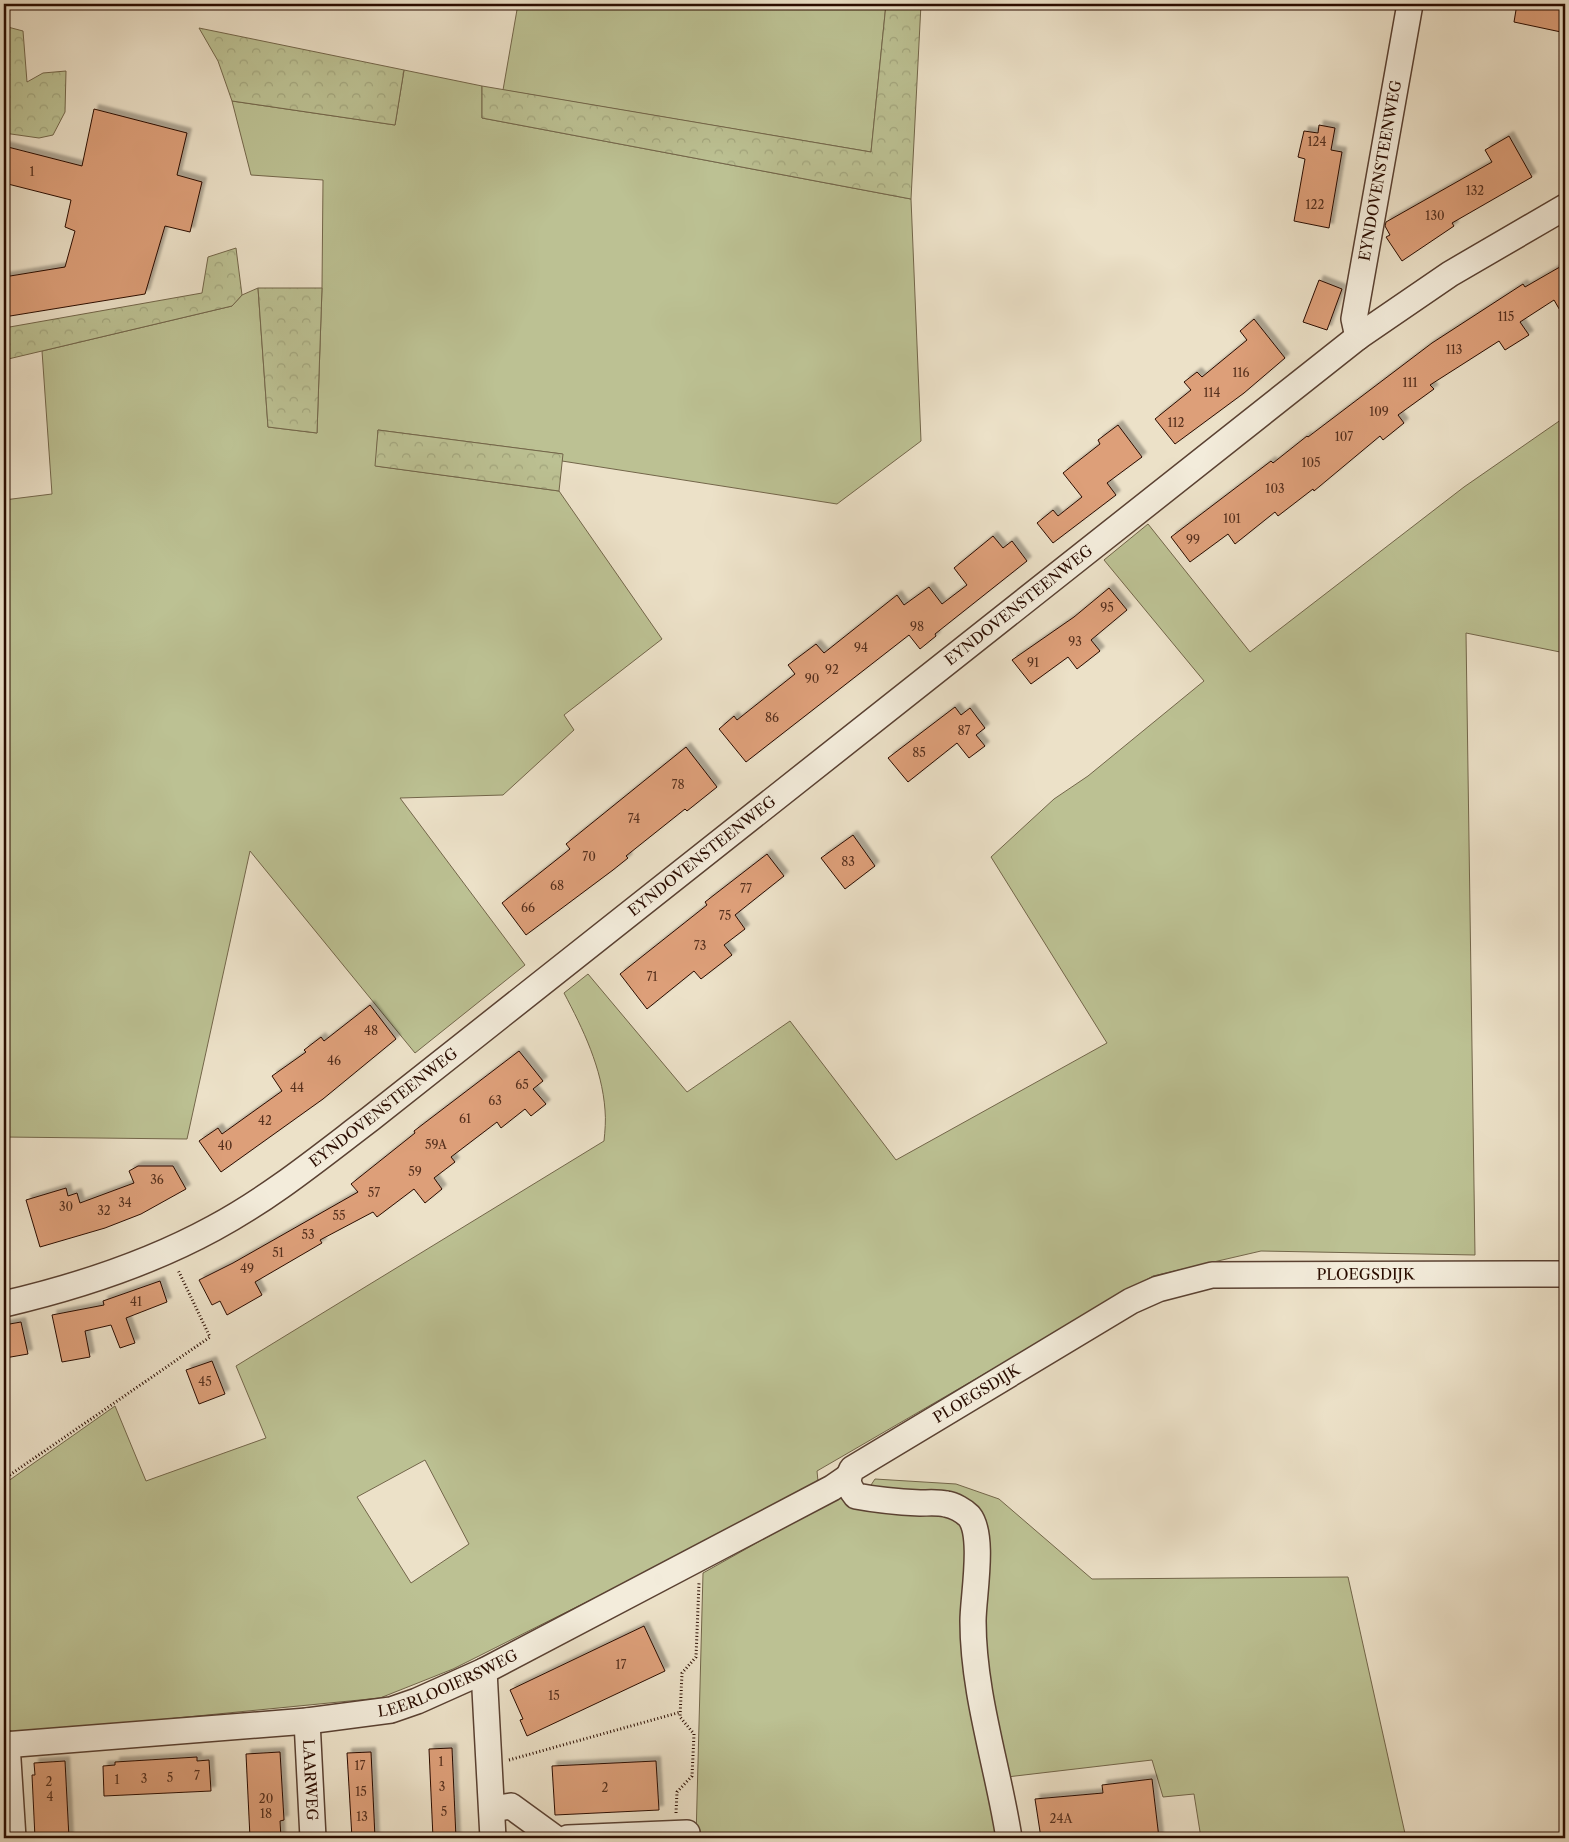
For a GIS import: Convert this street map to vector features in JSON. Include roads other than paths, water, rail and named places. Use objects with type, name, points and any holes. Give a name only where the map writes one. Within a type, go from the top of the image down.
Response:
[{"type":"street","name":"EYNDOVENSTEENWEG","points":[[1358,337],[1354,319],[1410,4]]},
{"type":"street","name":"EYNDOVENSTEENWEG","points":[[4,1304],[72,1286],[124,1269],[215,1228],[269,1195],[363,1125],[1358,337],[1450,274],[1565,207]]},
{"type":"street","name":"PLOEGSDIJK","points":[[848,1477],[852,1469],[862,1462],[1131,1301],[1158,1289],[1212,1275],[1565,1274]]},
{"type":"street","name":"LEERLOOIERSWEG","points":[[5,1744],[307,1721],[391,1710],[417,1702],[484,1671],[700,1559],[832,1488],[848,1477]]},
{"type":"street","points":[[848,1477],[848,1486],[856,1496],[873,1500],[946,1504],[969,1516],[974,1526],[977,1546],[973,1623],[977,1664],[986,1726],[1003,1797],[1009,1838]]},
{"type":"street","points":[[484,1671],[493,1838]]},
{"type":"street","name":"LAARWEG","points":[[307,1721],[313,1838]]},
{"type":"street","points":[[5,1744],[13,1838]]},
{"type":"street","points":[[492,1809],[511,1806],[555,1838]]},
{"type":"street","points":[[568,1838],[681,1833]]}]
